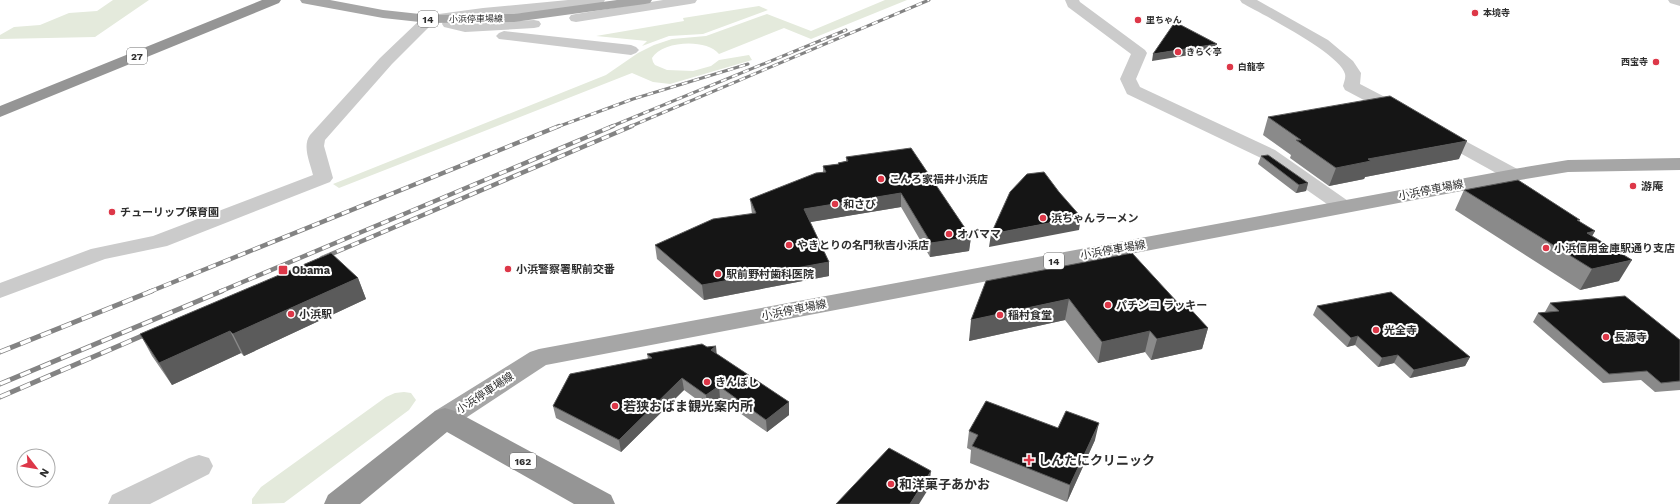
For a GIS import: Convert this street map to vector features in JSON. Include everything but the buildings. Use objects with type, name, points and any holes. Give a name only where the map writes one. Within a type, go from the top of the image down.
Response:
[{"type":"highway","name":"27","points":[[0,112],[274,0]]},
{"type":"highway","points":[[339,504],[445,418]]},
{"type":"highway","name":"162","points":[[445,418],[600,504]]},
{"type":"main road","name":"小浜停車場線","points":[[307,0],[383,14],[429,19],[514,18],[552,14],[645,0]]},
{"type":"main road","name":"小浜停車場線","points":[[445,418],[539,358],[1514,175],[1568,166],[1680,164]]},
{"type":"street","points":[[0,291],[99,254],[159,241],[323,178],[316,146],[316,139],[386,61],[429,19],[483,12],[548,7],[598,0]]},
{"type":"street","points":[[429,19],[465,28],[499,27],[550,22],[690,0]]},
{"type":"street","points":[[1072,0],[1073,4],[1139,53],[1128,79],[1133,90],[1268,154],[1344,207]]},
{"type":"street","points":[[1247,0],[1329,48],[1346,62],[1353,74],[1351,86],[1514,175]]},
{"type":"street","points":[[1675,0],[1680,2]]},
{"type":"street","points":[[429,19],[466,32],[631,50]]},
{"type":"street","points":[[123,504],[199,466]]},
{"type":"shaded area","points":[[113,0],[149,0],[95,37],[0,39],[0,35],[14,27],[40,25],[69,13],[97,11]]},
{"type":"shaded area","points":[[885,0],[907,0],[811,39],[784,28],[719,54],[713,49],[704,45],[695,44],[674,45],[665,48],[657,52],[652,58],[655,65],[667,70],[693,71],[711,66],[719,60],[749,55],[752,60],[670,84],[653,82],[632,73],[339,188],[333,184],[606,75],[638,53],[654,45],[672,39],[706,36],[767,14],[811,31]]},
{"type":"shaded area","points":[[759,6],[768,10],[703,34],[669,36],[642,46],[647,41],[596,36],[684,21],[683,18]]},
{"type":"shaded area","points":[[395,393],[411,393],[416,400],[409,410],[284,503],[252,504],[252,499],[261,487],[386,397]]},
{"type":"railway","points":[[629,127],[929,0]]},
{"type":"railway","points":[[610,127],[846,30]]},
{"type":"railway","points":[[557,127],[633,99],[748,64]]},
{"type":"railway","points":[[149,292],[559,126]]},
{"type":"railway","points":[[219,292],[613,126]]},
{"type":"railway","points":[[322,258],[632,126]]},
{"type":"railway","points":[[0,352],[152,291]]},
{"type":"railway","points":[[0,384],[222,291]]},
{"type":"railway","points":[[0,397],[151,332]]},
{"type":"place","name":"本境寺","points":[[1475,13]]},
{"type":"place","name":"里ちゃん","points":[[1138,20]]},
{"type":"place","name":"きらく亭","points":[[1178,52]]},
{"type":"place","name":"西宝寺","points":[[1656,62]]},
{"type":"place","name":"白龍亭","points":[[1230,67]]},
{"type":"place","name":"こんろ家福井小浜店","points":[[881,179]]},
{"type":"place","name":"游庵","points":[[1633,186]]},
{"type":"place","name":"和さび","points":[[835,204]]},
{"type":"place","name":"チューリップ保育園","points":[[112,212]]},
{"type":"place","name":"浜ちゃんラーメン","points":[[1043,218]]},
{"type":"place","name":"オバママ","points":[[949,234]]},
{"type":"place","name":"やきとりの名門秋吉小浜店","points":[[789,245]]},
{"type":"place","name":"小浜信用金庫駅通り支店","points":[[1546,248]]},
{"type":"place","name":"小浜警察署駅前交番","points":[[508,269]]},
{"type":"place","name":"Obama","points":[[283,270]]},
{"type":"place","name":"駅前野村歯科医院","points":[[718,274]]},
{"type":"place","name":"パチンコ ラッキー","points":[[1108,305]]},
{"type":"place","name":"小浜駅","points":[[291,314]]},
{"type":"place","name":"稲村食堂","points":[[1000,315]]},
{"type":"place","name":"光全寺","points":[[1376,330]]},
{"type":"place","name":"長源寺","points":[[1606,337]]},
{"type":"place","name":"きんぼし","points":[[707,382]]},
{"type":"place","name":"若狭おばま観光案内所","points":[[615,406]]},
{"type":"place","name":"しんたにクリニック","points":[[1029,460]]},
{"type":"place","name":"和洋菓子あかお","points":[[891,484]]}]
